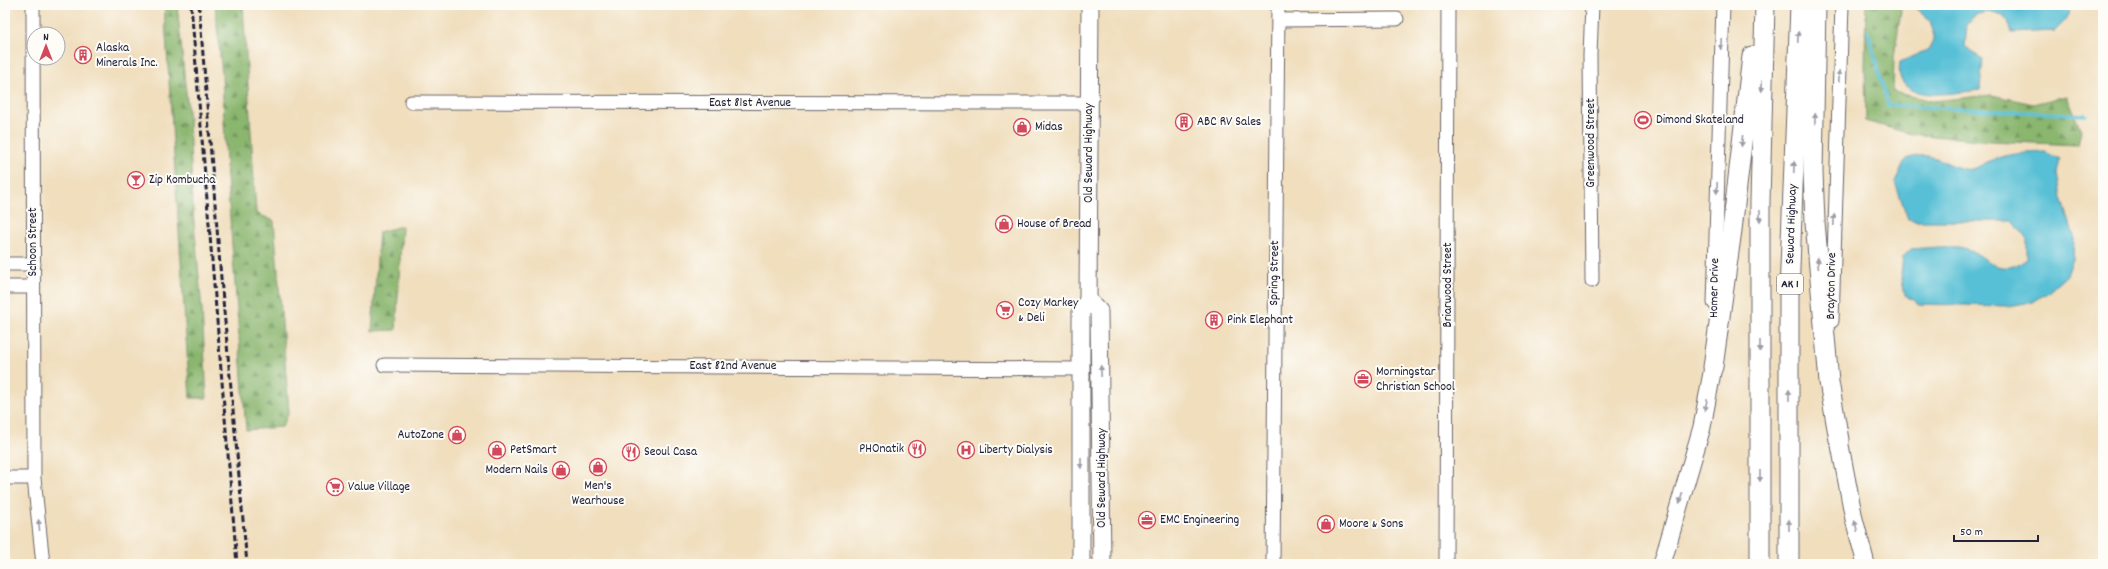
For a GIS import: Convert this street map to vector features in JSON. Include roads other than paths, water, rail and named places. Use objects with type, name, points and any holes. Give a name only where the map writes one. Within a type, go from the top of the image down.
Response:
[{"type":"highway","points":[[1713,367],[1732,230],[1758,5]]},
{"type":"highway","name":"AK 1","points":[[1760,564],[1760,202],[1765,5]]},
{"type":"highway","name":"Seward Highway","points":[[1789,564],[1789,294],[1800,5]]},
{"type":"highway","points":[[1816,5],[1813,172],[1815,222],[1829,382],[1838,440]]},
{"type":"main road","name":"Old Seward Highway","points":[[1081,564],[1081,311],[1088,300],[1090,5]]},
{"type":"main road","name":"Old Seward Highway","points":[[1088,300],[1099,311],[1102,564]]},
{"type":"main road","name":"Homer Drive","points":[[1662,564],[1702,427],[1713,367]]},
{"type":"main road","points":[[1081,369],[1090,386],[1093,452],[1102,496]]},
{"type":"main road","name":"Brayton Drive","points":[[1838,440],[1853,513],[1866,564]]},
{"type":"street","name":"Schoon Street","points":[[33,5],[34,478],[43,564]]},
{"type":"street","name":"Spring Street","points":[[1273,564],[1278,5]]},
{"type":"street","name":"Briarwood Street","points":[[1446,564],[1448,5]]},
{"type":"street","name":"Greenwood Street","points":[[1592,5],[1590,63],[1592,281]]},
{"type":"street","name":"Homer Drive","points":[[1713,367],[1723,5]]},
{"type":"street","name":"Brayton Drive","points":[[1838,440],[1833,359],[1832,300],[1842,5]]},
{"type":"street","points":[[1278,20],[1398,19]]},
{"type":"street","name":"East 81st Avenue","points":[[411,102],[1089,103]]},
{"type":"street","points":[[5,264],[34,264]]},
{"type":"street","points":[[5,287],[33,287]]},
{"type":"street","name":"East 82nd Avenue","points":[[384,365],[1081,369]]},
{"type":"street","points":[[5,478],[34,478]]},
{"type":"water","points":[[1912,5],[2070,5],[2067,19],[2055,31],[2012,33],[2008,21],[2003,15],[1989,11],[1975,15],[1967,24],[1965,46],[1971,52],[1983,59],[1980,90],[1927,94],[1915,91],[1905,86],[1900,76],[1900,62],[1929,49],[1933,41],[1933,30],[1930,21]]},
{"type":"water","points":[[2045,152],[2060,159],[2057,174],[2060,191],[2074,237],[2073,259],[2067,275],[2047,293],[2033,302],[2008,306],[1919,304],[1905,295],[1901,274],[1903,257],[1911,249],[1958,247],[1968,249],[1998,266],[2006,267],[2016,265],[2027,258],[2027,239],[2013,221],[1916,221],[1908,219],[1895,182],[1905,160],[1914,157],[1929,156],[1956,167],[1968,169],[1975,168],[2003,156]]},
{"type":"waterway","points":[[1868,32],[1888,105],[2086,115]]},
{"type":"railway","points":[[191,5],[237,564]]},
{"type":"railway","points":[[199,5],[221,278],[247,564]]},
{"type":"place","name":"Alaska Minerals Inc.","points":[[83,55]]},
{"type":"place","name":"Dimond Skateland","points":[[1643,120]]},
{"type":"place","name":"ABC RV Sales","points":[[1184,122]]},
{"type":"place","name":"Midas","points":[[1022,127]]},
{"type":"place","name":"Zip Kombucha","points":[[136,180]]},
{"type":"place","name":"House of Bread","points":[[1004,224]]},
{"type":"place","name":"Cozy Markey & Deli","points":[[1005,310]]},
{"type":"place","name":"Pink Elephant","points":[[1214,320]]},
{"type":"place","name":"Morningstar Christian School","points":[[1363,379]]},
{"type":"place","name":"AutoZone","points":[[457,435]]},
{"type":"place","name":"PHOnatik","points":[[917,449]]},
{"type":"place","name":"PetSmart","points":[[497,450]]},
{"type":"place","name":"Liberty Dialysis","points":[[966,450]]},
{"type":"place","name":"Seoul Casa","points":[[631,452]]},
{"type":"place","name":"Men's Wearhouse","points":[[598,467]]},
{"type":"place","name":"Modern Nails","points":[[561,470]]},
{"type":"place","name":"Value Village","points":[[335,487]]},
{"type":"place","name":"EMC Engineering","points":[[1147,520]]},
{"type":"place","name":"Moore & Sons","points":[[1326,524]]}]
